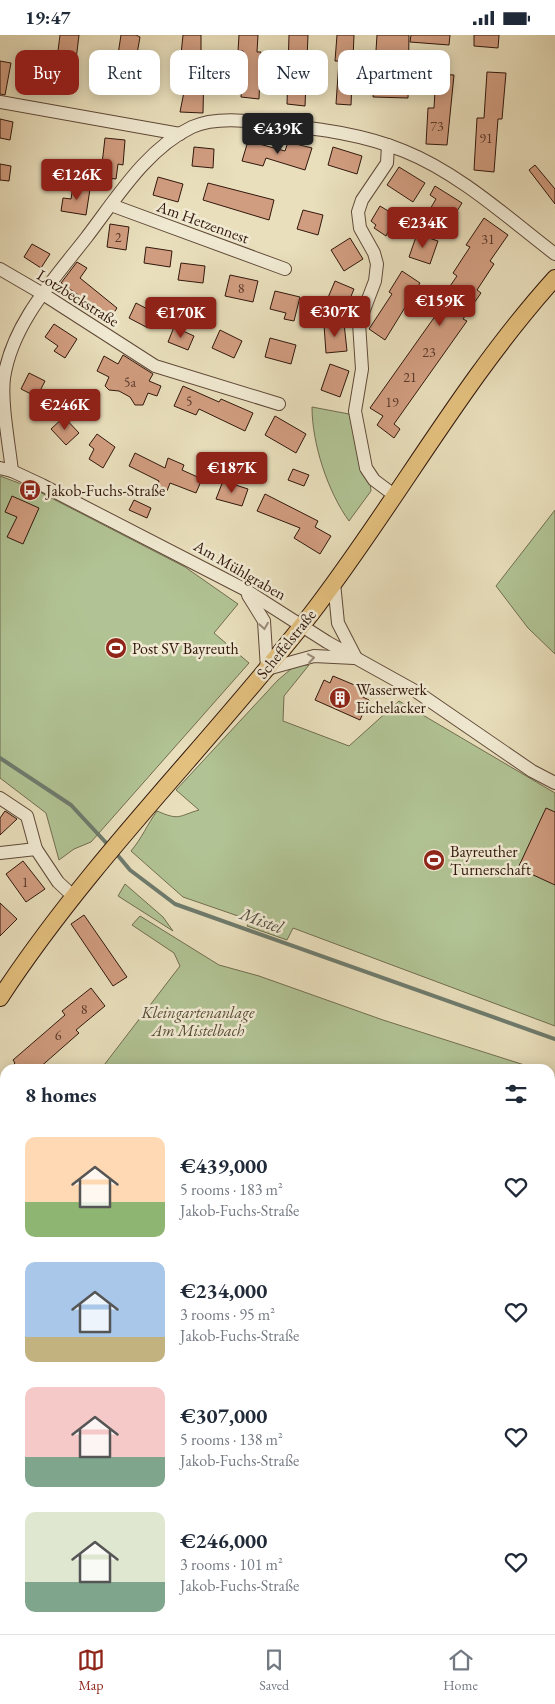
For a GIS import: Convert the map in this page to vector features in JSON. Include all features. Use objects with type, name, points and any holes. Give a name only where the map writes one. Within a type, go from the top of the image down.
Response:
[{"type":"main road","name":"Scheffelstraße","points":[[0,998],[73,896],[117,841],[267,669],[301,626],[334,583],[507,335],[555,278]]},
{"type":"street","points":[[0,102],[180,134]]},
{"type":"street","points":[[6,470],[4,378],[18,335],[43,294],[140,169],[180,134],[210,121],[264,123],[336,131],[406,151],[462,183],[555,254]]},
{"type":"street","points":[[388,145],[387,163],[362,200],[358,212],[360,228],[374,253],[376,273],[359,323],[362,369],[355,404],[366,467],[374,480],[394,495]]},
{"type":"street","name":"Am Hetzennest","points":[[111,205],[285,269]]},
{"type":"street","name":"Lotzbeckstraße","points":[[0,269],[43,294],[155,366],[279,404]]},
{"type":"street","name":"Am Mühlgraben","points":[[6,470],[187,558],[244,589],[301,626],[417,692],[532,771],[555,783]]},
{"type":"street","points":[[244,589],[264,621],[267,669],[314,657],[356,658],[338,623],[334,583]]},
{"type":"street","points":[[0,798],[27,816],[36,849],[58,882],[73,896]]},
{"type":"street","points":[[0,853],[36,849]]},
{"type":"green space","points":[[312,407],[349,414],[363,472],[370,482],[371,491],[349,521],[334,496],[318,452]]},
{"type":"green space","name":"Post SV Bayreuth","points":[[0,476],[32,488],[185,567],[238,604],[214,633],[249,663],[91,842],[74,849],[59,860],[46,813],[0,778]]},
{"type":"green space","points":[[555,510],[555,654],[528,628],[496,586]]},
{"type":"green space","name":"Bayreuther Turnerschaft","points":[[302,665],[309,665],[284,696],[283,721],[349,746],[399,701],[555,793],[555,1026],[293,928],[287,940],[247,926],[252,918],[241,917],[183,897],[131,851],[157,811],[175,817],[199,810],[176,790],[278,680],[291,669]]},
{"type":"green space","points":[[125,884],[163,917],[173,931],[118,896]]},
{"type":"green space","name":"Kleingartenanlage Am Mistelbach","points":[[140,916],[219,965],[259,976],[383,1020],[521,1064],[105,1064],[180,966],[174,953],[132,925]]},
{"type":"building","points":[[60,35],[79,35],[77,50],[58,50]]},
{"type":"building","points":[[121,35],[136,35],[140,37],[138,50],[119,50]]},
{"type":"building","points":[[183,35],[201,35],[201,50],[181,50]]},
{"type":"building","points":[[239,35],[258,35],[259,99],[241,97],[241,95],[248,95],[248,50],[238,50]]},
{"type":"building","points":[[289,35],[308,35],[307,50],[289,50]]},
{"type":"building","points":[[337,35],[354,35],[353,50],[338,50],[338,61],[335,61]]},
{"type":"building","points":[[377,35],[409,35],[409,50],[376,50]]},
{"type":"building","points":[[411,35],[450,35],[449,45],[410,42]]},
{"type":"building","points":[[474,35],[499,35],[498,48],[474,46]]},
{"type":"building","points":[[0,61],[11,63],[5,95],[0,94]]},
{"type":"building","points":[[487,72],[506,73],[502,119],[498,119],[494,172],[474,170],[477,118],[484,118]]},
{"type":"building","points":[[338,75],[338,95],[351,95],[351,105],[336,104]]},
{"type":"building","points":[[450,75],[454,75],[447,145],[426,144],[428,108],[434,108],[435,95],[450,95]]},
{"type":"building","points":[[183,95],[203,95],[203,113],[180,112]]},
{"type":"building","points":[[287,95],[305,95],[305,106],[287,104]]},
{"type":"building","points":[[373,95],[408,95],[408,98],[373,97]]},
{"type":"building","points":[[0,119],[13,122],[10,140],[0,138]]},
{"type":"building","points":[[105,138],[125,140],[123,165],[118,164],[116,179],[98,177],[99,164],[102,164]]},
{"type":"building","points":[[248,141],[285,151],[288,142],[312,148],[305,170],[266,158],[263,166],[242,161]]},
{"type":"building","points":[[194,147],[214,149],[213,168],[192,166]]},
{"type":"building","points":[[333,147],[362,156],[357,174],[328,165]]},
{"type":"building","points":[[0,164],[11,166],[9,181],[0,180]]},
{"type":"building","points":[[535,165],[555,189],[555,204],[529,170]]},
{"type":"building","points":[[399,167],[425,183],[413,202],[387,185]]},
{"type":"building","points":[[158,177],[183,184],[178,202],[153,195]]},
{"type":"building","points":[[208,183],[274,200],[269,220],[203,200]]},
{"type":"building","points":[[73,186],[90,189],[86,215],[61,211],[63,198],[71,199]]},
{"type":"building","points":[[435,186],[462,203],[449,224],[429,211],[436,199],[430,195]]},
{"type":"building","points":[[380,206],[403,220],[394,233],[388,232],[386,236],[374,228],[376,225],[371,221]]},
{"type":"building","points":[[303,210],[323,215],[318,235],[297,229]]},
{"type":"building","points":[[484,218],[508,235],[490,261],[494,264],[477,290],[481,293],[463,319],[467,321],[394,424],[400,429],[394,438],[377,425],[383,416],[370,408],[443,305],[439,302],[457,276],[453,273],[470,247],[466,245]]},
{"type":"building","points":[[110,224],[129,227],[126,250],[107,247]]},
{"type":"building","points":[[417,234],[438,241],[430,264],[409,257]]},
{"type":"building","points":[[350,238],[363,259],[344,271],[331,250]]},
{"type":"building","points":[[32,244],[50,254],[41,268],[24,257]]},
{"type":"building","points":[[146,247],[172,251],[170,267],[144,263]]},
{"type":"building","points":[[77,262],[87,268],[80,278],[117,308],[109,320],[88,306],[90,303],[61,283]]},
{"type":"building","points":[[181,263],[205,266],[203,283],[178,280]]},
{"type":"building","points":[[402,271],[420,283],[385,340],[369,329],[392,294],[389,292]]},
{"type":"building","points":[[230,275],[258,281],[253,302],[225,296]]},
{"type":"building","points":[[335,281],[354,289],[345,311],[327,300]]},
{"type":"building","points":[[275,291],[300,297],[294,321],[284,319],[286,313],[270,309]]},
{"type":"building","points":[[136,303],[155,313],[148,328],[129,318]]},
{"type":"building","points":[[344,323],[347,351],[326,353],[324,325]]},
{"type":"building","points":[[54,324],[77,339],[65,358],[54,351],[58,346],[45,337]]},
{"type":"building","points":[[174,327],[194,336],[188,350],[168,342]]},
{"type":"building","points":[[220,330],[242,341],[234,358],[212,348]]},
{"type":"building","points":[[270,338],[296,345],[291,364],[265,357]]},
{"type":"building","points":[[123,355],[153,374],[149,381],[161,386],[157,396],[148,393],[143,405],[135,405],[130,397],[119,391],[109,390],[105,386],[109,377],[97,371],[104,356],[118,364]]},
{"type":"building","points":[[330,364],[349,371],[340,397],[321,390]]},
{"type":"building","points":[[29,373],[45,381],[37,397],[21,389]]},
{"type":"building","points":[[183,386],[219,402],[221,399],[253,413],[245,431],[199,409],[196,415],[174,406]]},
{"type":"building","points":[[275,416],[306,434],[296,453],[265,435]]},
{"type":"building","points":[[64,417],[79,433],[66,445],[51,429]]},
{"type":"building","points":[[97,434],[115,447],[103,468],[89,459],[94,449],[89,445]]},
{"type":"building","points":[[135,453],[165,468],[168,458],[184,465],[182,470],[202,479],[196,493],[170,483],[167,491],[157,487],[159,481],[129,466]]},
{"type":"building","points":[[293,469],[309,475],[304,486],[288,480]]},
{"type":"building","points":[[223,481],[248,489],[242,506],[216,499]]},
{"type":"building","points":[[265,494],[318,521],[315,527],[331,536],[320,554],[294,538],[300,528],[257,511]]},
{"type":"building","points":[[12,496],[39,508],[23,544],[7,537],[17,517],[5,512]]},
{"type":"building","points":[[134,500],[151,508],[147,518],[129,510]]},
{"type":"building","name":"Wasserwerk Eichelacker","points":[[333,676],[364,689],[361,696],[369,700],[360,720],[315,700],[324,680],[330,683]]},
{"type":"building","points":[[546,808],[555,812],[555,885],[518,868]]},
{"type":"building","points":[[5,811],[17,819],[0,835],[0,818]]},
{"type":"building","points":[[23,861],[45,889],[26,902],[6,874]]},
{"type":"building","points":[[0,903],[17,919],[0,936]]},
{"type":"building","points":[[84,915],[127,977],[113,986],[71,924]]},
{"type":"building","points":[[91,988],[105,1006],[76,1030],[79,1033],[44,1064],[14,1064],[13,1060],[65,1015],[62,1011]]},
{"type":"waterway","name":"Mistel","points":[[0,758],[71,805],[110,847]]},
{"type":"waterway","name":"Mistel","points":[[115,852],[130,870],[175,904],[555,1039]]},
{"type":"place","name":"Jakob-Fuchs-Straße","points":[[30,490]]},
{"type":"place","name":"Post SV Bayreuth","points":[[116,648]]},
{"type":"place","name":"Wasserwerk Eichelacker","points":[[340,698]]},
{"type":"place","name":"Bayreuther Turnerschaft","points":[[434,860]]}]
